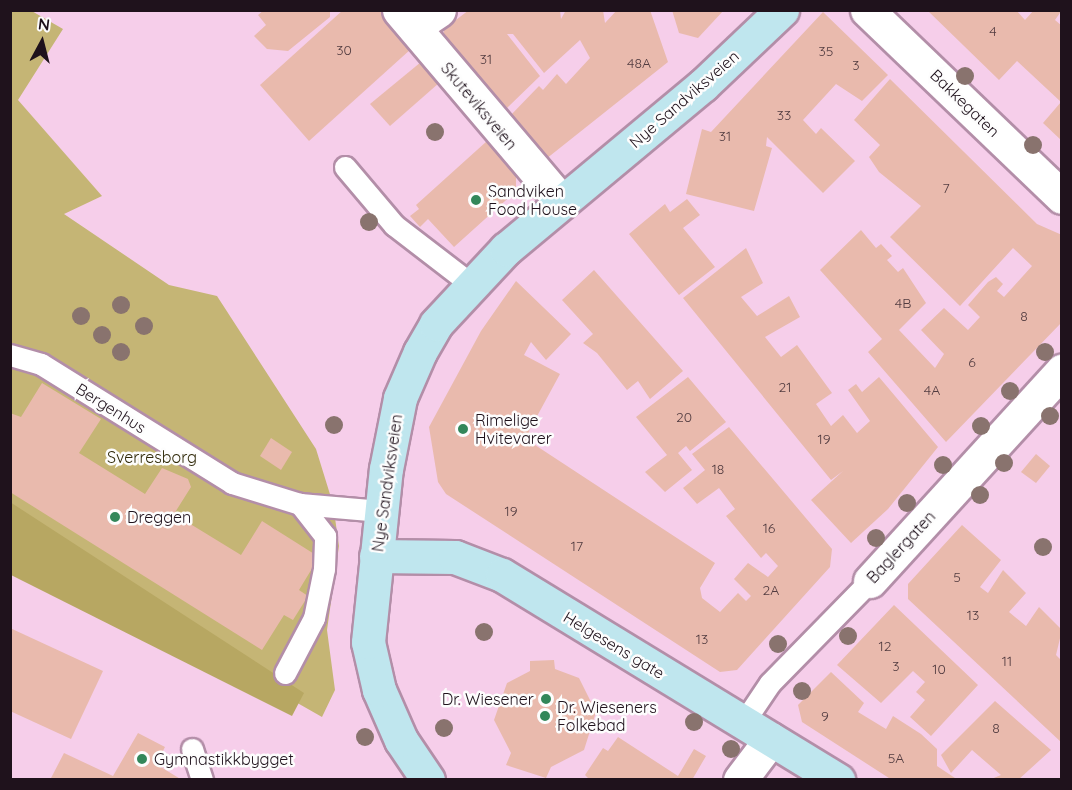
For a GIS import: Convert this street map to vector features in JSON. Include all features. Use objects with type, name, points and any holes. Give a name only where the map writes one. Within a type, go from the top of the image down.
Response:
[{"type":"main road","name":"Nye Sandviksveien","points":[[428,780],[401,740],[379,690],[370,651],[381,511],[400,398],[436,324],[471,284],[561,201],[703,85],[782,10]]},
{"type":"main road","name":"Helgesens gate","points":[[376,556],[455,557],[502,574],[837,780]]},
{"type":"street","name":"Bakkegaten","points":[[867,10],[1062,197]]},
{"type":"street","name":"Skuteviksveien","points":[[417,16],[561,201]]},
{"type":"street","name":"Baglergaten","points":[[870,581],[1062,371]]},
{"type":"street","points":[[740,780],[771,739]]},
{"type":"lane","points":[[345,167],[394,225],[471,284]]},
{"type":"lane","name":"Bergenhus","points":[[10,355],[41,364],[232,483],[300,504],[381,511]]},
{"type":"lane","points":[[285,673],[314,618],[324,569],[325,536],[300,504]]},
{"type":"lane","name":"Baglergaten","points":[[742,723],[770,683],[870,581]]},
{"type":"lane","points":[[192,749],[202,780]]},
{"type":"green space","name":"Sverresborg","points":[[30,10],[63,29],[18,100],[102,196],[64,214],[169,285],[217,296],[316,449],[333,504],[339,546],[327,630],[335,690],[322,717],[11,540],[10,11]]},
{"type":"shaded area","points":[[10,502],[304,693],[292,716],[11,575]]},
{"type":"building","points":[[264,10],[330,10],[330,17],[288,51],[267,49],[254,36],[266,25],[258,15]]},
{"type":"building","points":[[343,10],[379,10],[411,49],[309,141],[260,85]]},
{"type":"building","points":[[469,10],[560,10],[561,19],[566,10],[603,10],[605,23],[617,10],[650,10],[668,62],[546,159],[506,120],[539,86],[543,90],[557,74],[566,84],[590,58],[580,40],[544,73],[513,34],[507,34],[540,76],[506,109],[443,38],[444,29]]},
{"type":"building","points":[[672,10],[724,10],[698,38],[679,33]]},
{"type":"building","points":[[927,10],[1016,10],[1025,20],[1034,10],[1062,10],[1055,20],[1062,26],[1062,141],[1043,123],[1061,102],[1017,61],[999,80]]},
{"type":"building","points":[[823,12],[888,75],[862,101],[836,84],[803,120],[816,134],[821,128],[855,161],[823,193],[767,137],[766,146],[772,148],[754,211],[686,194],[702,129],[711,132]]},
{"type":"building","points":[[421,62],[439,83],[390,126],[370,104]]},
{"type":"building","points":[[890,79],[1037,224],[1062,235],[1062,322],[946,442],[868,352],[882,339],[820,270],[861,230],[876,248],[881,244],[892,256],[887,260],[898,272],[903,268],[926,303],[899,330],[935,368],[944,354],[921,330],[944,308],[968,330],[980,317],[968,305],[988,282],[996,277],[1003,284],[997,291],[1004,297],[1032,266],[1013,248],[960,306],[890,237],[921,206],[879,172],[869,157],[880,145],[854,120]]},
{"type":"building","points":[[487,141],[516,174],[516,191],[454,247],[428,219],[420,227],[410,216],[419,209],[416,205]]},
{"type":"building","points":[[687,199],[700,215],[683,228],[715,267],[679,295],[629,234],[665,204],[670,212]]},
{"type":"building","points":[[746,248],[763,283],[741,297],[757,316],[789,296],[800,317],[765,337],[781,357],[797,345],[832,393],[816,404],[831,426],[843,415],[857,433],[870,421],[848,390],[856,384],[862,392],[879,377],[938,447],[888,509],[851,543],[811,500],[843,471],[831,480],[683,298]]},
{"type":"building","points":[[594,270],[683,371],[650,399],[638,381],[627,390],[597,353],[583,343],[593,334],[562,300]]},
{"type":"building","points":[[516,281],[571,334],[546,360],[531,342],[524,355],[560,374],[529,431],[532,443],[715,563],[700,588],[702,598],[720,612],[738,593],[746,601],[751,596],[734,579],[748,563],[768,577],[778,566],[766,553],[761,558],[726,516],[735,509],[719,488],[697,504],[683,488],[705,470],[692,454],[729,427],[832,549],[830,567],[737,670],[720,672],[446,494],[438,482],[429,427],[481,331]]},
{"type":"building","points":[[688,377],[726,422],[690,451],[686,446],[678,453],[692,470],[665,492],[645,472],[667,455],[636,417]]},
{"type":"building","name":"Dreggen","points":[[42,383],[101,419],[79,453],[145,494],[162,468],[188,479],[191,487],[174,514],[241,555],[262,521],[319,557],[299,590],[308,596],[293,620],[284,615],[262,650],[10,492],[10,413],[21,417]]},
{"type":"building","points":[[271,438],[292,452],[281,470],[260,456]]},
{"type":"building","points":[[1036,454],[1050,466],[1036,483],[1021,472]]},
{"type":"building","points":[[962,525],[1001,560],[980,587],[988,593],[1003,570],[1026,593],[1009,612],[1026,626],[1039,607],[1062,630],[1056,655],[1062,661],[1062,743],[908,599],[908,584]]},
{"type":"building","points":[[894,605],[978,685],[931,736],[910,717],[925,700],[916,692],[925,682],[913,671],[881,703],[837,665]]},
{"type":"building","points":[[10,628],[103,671],[71,739],[10,711]]},
{"type":"building","name":"Dr. Wieseners Folkebad","points":[[554,660],[555,669],[579,678],[596,712],[584,750],[551,767],[546,778],[506,765],[511,753],[494,720],[507,683],[530,671],[530,661]]},
{"type":"building","points":[[831,672],[864,703],[858,712],[886,729],[893,716],[921,734],[937,749],[937,766],[958,780],[892,780],[802,722],[798,705]]},
{"type":"building","points":[[995,701],[1051,750],[1018,780],[989,780],[1001,775],[972,750],[951,773],[941,755]]},
{"type":"building","name":"Gymnastikkbygget","points":[[138,733],[165,747],[156,764],[182,780],[50,780],[64,753],[113,776]]},
{"type":"building","points":[[618,737],[678,776],[694,749],[706,756],[692,780],[590,780],[585,775],[603,748],[608,751]]},
{"type":"place","name":"Sandviken Food House","points":[[476,200]]},
{"type":"place","name":"Rimelige Hvitevarer","points":[[463,429]]},
{"type":"place","name":"Dreggen","points":[[115,517]]},
{"type":"place","name":"Dr. Wiesener","points":[[546,699]]},
{"type":"place","name":"Dr. Wieseners Folkebad","points":[[545,716]]},
{"type":"place","name":"Gymnastikkbygget","points":[[142,759]]}]
